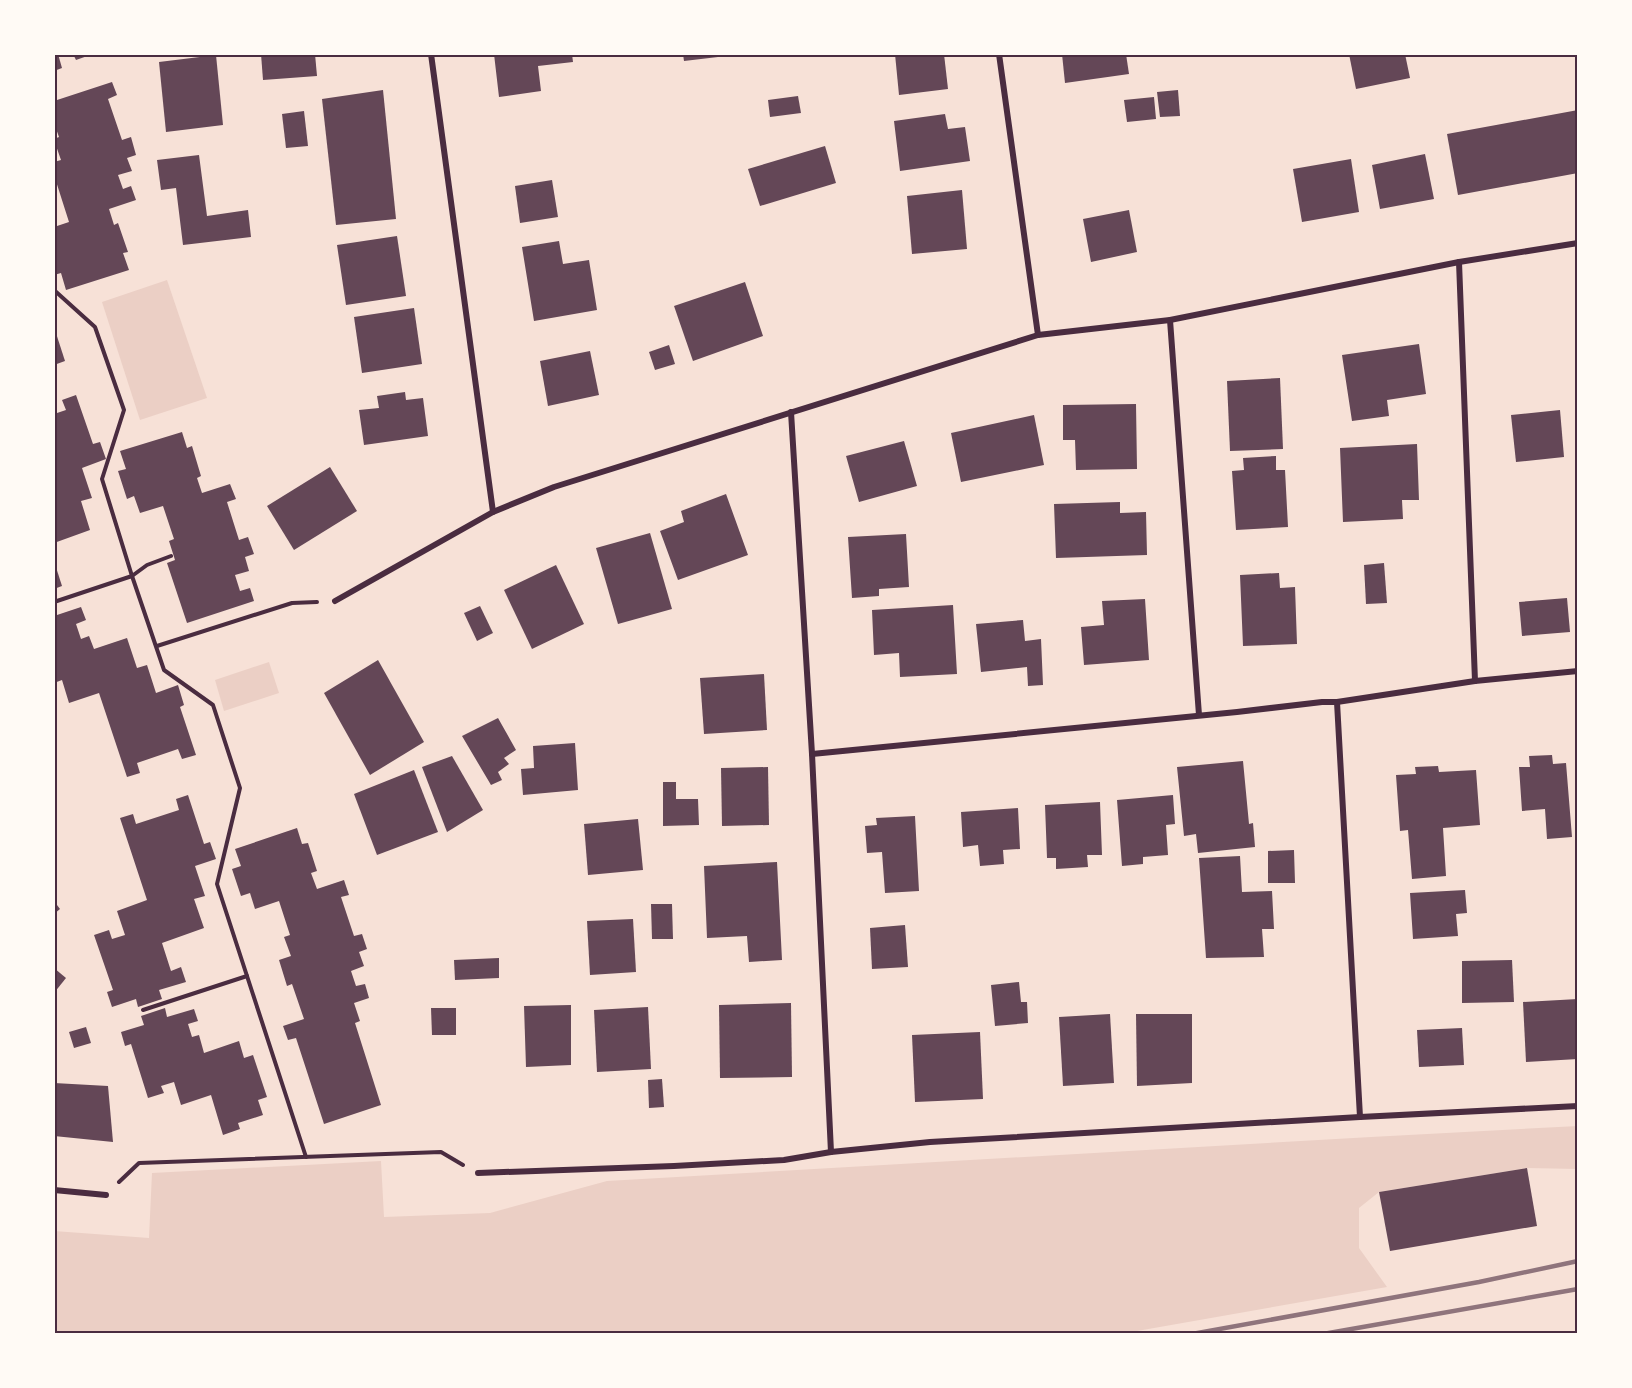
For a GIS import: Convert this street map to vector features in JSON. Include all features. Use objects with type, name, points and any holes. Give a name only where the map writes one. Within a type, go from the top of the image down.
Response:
[{"type":"street","points":[[431,54],[494,512]]},
{"type":"street","points":[[999,54],[1038,336]]},
{"type":"street","points":[[335,600],[494,512],[554,487],[1038,336],[1170,320],[1459,262],[1578,243]]},
{"type":"street","points":[[1459,262],[1475,681]]},
{"type":"street","points":[[1170,320],[1199,715]]},
{"type":"street","points":[[791,412],[812,754],[831,1152]]},
{"type":"street","points":[[812,754],[1337,702],[1475,681],[1578,671]]},
{"type":"street","points":[[1337,702],[1360,1117]]},
{"type":"street","points":[[478,1173],[784,1160],[831,1152],[930,1142],[1578,1106]]},
{"type":"street","points":[[54,1190],[106,1195]]},
{"type":"path","points":[[54,290],[95,327],[124,410],[102,479],[164,670],[213,705],[240,788],[217,884],[306,1157]]},
{"type":"path","points":[[54,602],[132,576],[147,564],[171,556]]},
{"type":"path","points":[[157,646],[292,603],[335,600]]},
{"type":"path","points":[[143,1010],[247,976]]},
{"type":"path","points":[[106,1195],[139,1163],[441,1152],[478,1173]]},
{"type":"shaded area","points":[[167,280],[207,398],[140,420],[102,302]]},
{"type":"shaded area","points":[[269,662],[279,693],[224,711],[215,680]]},
{"type":"shaded area","points":[[1578,1126],[1578,1169],[1527,1168],[1379,1192],[1359,1208],[1359,1248],[1387,1287],[1120,1334],[54,1334],[54,1231],[149,1238],[152,1173],[381,1161],[384,1217],[490,1213],[607,1181]]},
{"type":"building","points":[[54,54],[58,54],[62,68],[54,71]]},
{"type":"building","points":[[73,54],[93,54],[76,60]]},
{"type":"building","points":[[261,54],[315,54],[317,76],[263,80]]},
{"type":"building","points":[[494,54],[572,54],[573,62],[538,66],[541,91],[499,97]]},
{"type":"building","points":[[683,54],[718,54],[718,57],[684,61]]},
{"type":"building","points":[[895,54],[944,54],[948,89],[899,95]]},
{"type":"building","points":[[1062,54],[1126,54],[1129,74],[1065,83]]},
{"type":"building","points":[[1349,54],[1405,54],[1410,78],[1356,89]]},
{"type":"building","points":[[216,55],[223,125],[166,132],[159,62]]},
{"type":"building","points":[[112,82],[117,95],[108,99],[122,140],[131,137],[136,155],[127,158],[132,171],[118,175],[123,189],[131,186],[136,200],[109,209],[114,225],[118,223],[128,252],[123,253],[129,270],[66,290],[61,273],[54,275],[54,227],[69,222],[54,175],[54,162],[61,160],[54,140],[59,137],[54,123],[54,101]]},
{"type":"building","points":[[383,90],[396,219],[336,225],[322,99]]},
{"type":"building","points":[[1178,90],[1180,116],[1160,117],[1157,92]]},
{"type":"building","points":[[798,96],[801,113],[770,117],[768,100]]},
{"type":"building","points":[[1154,97],[1156,119],[1127,122],[1124,100]]},
{"type":"building","points":[[1578,110],[1578,173],[1458,195],[1447,134]]},
{"type":"building","points":[[304,111],[308,146],[286,148],[282,114]]},
{"type":"building","points":[[945,114],[948,129],[965,127],[970,161],[900,171],[894,121]]},
{"type":"building","points":[[825,146],[836,183],[760,206],[748,169]]},
{"type":"building","points":[[1425,154],[1434,199],[1380,209],[1372,165]]},
{"type":"building","points":[[199,155],[207,216],[248,210],[251,237],[183,245],[176,188],[161,190],[157,160]]},
{"type":"building","points":[[1351,159],[1359,212],[1302,222],[1293,169]]},
{"type":"building","points":[[552,180],[558,217],[520,223],[515,186]]},
{"type":"building","points":[[962,190],[967,249],[912,254],[907,196]]},
{"type":"building","points":[[1129,210],[1137,252],[1091,262],[1083,219]]},
{"type":"building","points":[[397,236],[406,296],[346,305],[337,245]]},
{"type":"building","points":[[559,241],[563,264],[589,260],[597,310],[534,321],[522,247]]},
{"type":"building","points":[[745,282],[763,336],[693,361],[674,306]]},
{"type":"building","points":[[414,308],[422,364],[362,373],[354,317]]},
{"type":"building","points":[[54,327],[65,361],[54,365]]},
{"type":"building","points":[[1419,344],[1426,394],[1387,400],[1389,416],[1352,421],[1342,355]]},
{"type":"building","points":[[669,345],[675,364],[655,370],[649,352]]},
{"type":"building","points":[[590,351],[599,395],[548,406],[540,361]]},
{"type":"building","points":[[1280,378],[1283,449],[1230,451],[1227,381]]},
{"type":"building","points":[[405,392],[406,400],[423,398],[428,436],[364,445],[359,410],[379,408],[377,396]]},
{"type":"building","points":[[76,395],[93,444],[100,442],[106,459],[82,468],[92,498],[81,501],[90,530],[54,543],[54,414],[66,410],[62,400]]},
{"type":"building","points":[[1136,404],[1137,469],[1076,470],[1075,440],[1063,440],[1063,405]]},
{"type":"building","points":[[1560,410],[1564,457],[1516,462],[1511,415]]},
{"type":"building","points":[[1034,415],[1044,465],[961,482],[951,433]]},
{"type":"building","points":[[182,432],[187,448],[192,446],[201,476],[197,478],[202,493],[230,484],[236,499],[227,502],[239,540],[248,537],[254,554],[245,557],[249,571],[235,575],[240,591],[250,588],[254,601],[187,623],[167,563],[175,560],[169,541],[174,539],[163,506],[140,513],[134,496],[127,499],[118,471],[126,469],[120,451]]},
{"type":"building","points":[[904,441],[917,486],[859,502],[846,456]]},
{"type":"building","points":[[1417,444],[1419,500],[1402,500],[1403,519],[1343,522],[1340,448]]},
{"type":"building","points":[[1276,456],[1276,470],[1285,470],[1288,527],[1236,530],[1232,471],[1244,470],[1243,458]]},
{"type":"building","points":[[330,467],[357,511],[294,550],[267,506]]},
{"type":"building","points":[[726,494],[748,555],[678,580],[660,531],[684,522],[681,511]]},
{"type":"building","points":[[1120,502],[1120,513],[1146,512],[1147,555],[1056,558],[1054,504]]},
{"type":"building","points":[[650,533],[672,609],[618,624],[596,548]]},
{"type":"building","points":[[906,534],[909,587],[879,589],[879,596],[852,598],[848,537]]},
{"type":"building","points":[[54,561],[62,586],[54,589]]},
{"type":"building","points":[[1384,563],[1387,603],[1366,604],[1364,565]]},
{"type":"building","points":[[556,565],[584,624],[532,649],[504,590]]},
{"type":"building","points":[[1279,573],[1280,588],[1295,587],[1297,644],[1243,646],[1240,575]]},
{"type":"building","points":[[1567,598],[1570,632],[1522,636],[1519,602]]},
{"type":"building","points":[[1145,599],[1149,660],[1084,665],[1081,627],[1104,625],[1102,601]]},
{"type":"building","points":[[953,605],[957,674],[900,677],[899,653],[874,655],[872,610]]},
{"type":"building","points":[[480,606],[493,633],[477,641],[464,613]]},
{"type":"building","points":[[81,607],[86,620],[76,624],[81,639],[89,636],[94,649],[127,638],[137,668],[147,665],[156,693],[178,685],[184,705],[180,707],[196,755],[182,759],[178,749],[137,763],[140,773],[127,777],[99,693],[69,703],[62,680],[54,683],[54,616]]},
{"type":"building","points":[[1023,620],[1025,641],[1041,639],[1043,685],[1028,686],[1027,667],[981,672],[976,624]]},
{"type":"building","points":[[378,660],[424,742],[370,775],[324,693]]},
{"type":"building","points":[[764,674],[767,730],[704,734],[700,678]]},
{"type":"building","points":[[498,718],[516,750],[504,758],[509,764],[498,772],[502,780],[491,785],[462,736]]},
{"type":"building","points":[[575,743],[578,790],[523,795],[521,769],[534,768],[533,746]]},
{"type":"building","points":[[1552,755],[1553,764],[1566,763],[1572,837],[1547,839],[1545,809],[1522,811],[1519,767],[1530,767],[1529,756]]},
{"type":"building","points":[[452,756],[483,810],[447,832],[422,767]]},
{"type":"building","points":[[1243,761],[1249,824],[1253,823],[1255,847],[1198,853],[1196,834],[1184,836],[1177,767]]},
{"type":"building","points":[[1438,766],[1439,772],[1476,770],[1480,825],[1443,828],[1446,876],[1412,879],[1408,830],[1400,831],[1396,775],[1416,774],[1415,767]]},
{"type":"building","points":[[768,767],[769,825],[722,826],[721,768]]},
{"type":"building","points":[[414,770],[438,832],[377,855],[354,794]]},
{"type":"building","points":[[663,782],[676,782],[676,799],[698,799],[699,825],[663,826]]},
{"type":"building","points":[[188,795],[204,844],[210,842],[216,859],[195,866],[205,896],[194,899],[204,928],[162,943],[171,971],[181,967],[186,982],[159,990],[162,999],[138,1007],[136,999],[112,1007],[107,992],[113,990],[94,935],[109,930],[112,939],[125,935],[117,911],[147,900],[120,818],[133,814],[136,824],[179,810],[176,799]]},
{"type":"building","points":[[1173,795],[1175,824],[1166,825],[1168,855],[1143,857],[1143,864],[1122,866],[1117,800]]},
{"type":"building","points":[[1100,802],[1102,855],[1087,855],[1088,867],[1056,869],[1056,858],[1047,858],[1045,805]]},
{"type":"building","points":[[1018,808],[1020,849],[1003,850],[1004,864],[980,866],[978,845],[963,847],[961,812]]},
{"type":"building","points":[[915,816],[919,891],[885,893],[882,852],[867,853],[865,826],[877,825],[876,818]]},
{"type":"building","points":[[638,819],[643,870],[588,875],[584,824]]},
{"type":"building","points":[[297,828],[302,844],[308,843],[317,871],[311,873],[317,889],[344,880],[349,895],[341,897],[354,936],[362,934],[367,949],[359,952],[364,966],[351,971],[356,986],[365,984],[369,998],[354,1003],[360,1021],[355,1023],[381,1105],[324,1124],[296,1038],[288,1040],[283,1026],[304,1019],[292,984],[287,986],[279,960],[291,956],[284,937],[290,935],[279,901],[255,909],[250,893],[241,896],[232,869],[241,866],[235,849]]},
{"type":"building","points":[[1294,850],[1295,883],[1268,883],[1268,851]]},
{"type":"building","points":[[1240,856],[1242,892],[1272,891],[1274,929],[1262,929],[1264,957],[1206,958],[1199,858]]},
{"type":"building","points":[[777,862],[782,960],[749,962],[747,936],[707,938],[704,866]]},
{"type":"building","points":[[1465,890],[1467,913],[1456,914],[1458,936],[1413,939],[1410,893]]},
{"type":"building","points":[[54,901],[60,909],[54,914]]},
{"type":"building","points":[[651,904],[672,904],[673,939],[652,939]]},
{"type":"building","points":[[633,919],[636,972],[590,975],[587,921]]},
{"type":"building","points":[[905,925],[908,967],[872,969],[870,928]]},
{"type":"building","points":[[499,958],[499,978],[455,980],[454,960]]},
{"type":"building","points":[[1512,960],[1514,1002],[1462,1003],[1462,961]]},
{"type":"building","points":[[54,968],[66,978],[54,993]]},
{"type":"building","points":[[1019,982],[1021,1002],[1027,1002],[1028,1023],[995,1026],[991,985]]},
{"type":"building","points":[[1578,999],[1578,1059],[1526,1062],[1523,1002]]},
{"type":"building","points":[[791,1003],[792,1077],[720,1078],[719,1005]]},
{"type":"building","points":[[571,1005],[571,1065],[526,1067],[524,1006]]},
{"type":"building","points":[[648,1007],[651,1069],[597,1072],[594,1010]]},
{"type":"building","points":[[165,1008],[167,1017],[194,1009],[198,1021],[188,1024],[192,1037],[199,1035],[204,1053],[239,1041],[244,1058],[253,1055],[267,1097],[258,1100],[263,1115],[238,1123],[240,1129],[223,1135],[211,1095],[181,1105],[174,1082],[161,1086],[164,1093],[148,1098],[131,1044],[125,1046],[121,1032],[144,1025],[141,1016]]},
{"type":"building","points":[[431,1008],[456,1008],[456,1035],[432,1035]]},
{"type":"building","points":[[1110,1014],[1114,1083],[1063,1086],[1059,1017]]},
{"type":"building","points":[[1136,1014],[1192,1014],[1192,1083],[1137,1086]]},
{"type":"building","points":[[86,1027],[91,1043],[74,1048],[69,1032]]},
{"type":"building","points":[[1462,1028],[1464,1065],[1419,1067],[1417,1030]]},
{"type":"building","points":[[980,1032],[983,1099],[915,1102],[912,1035]]},
{"type":"building","points":[[662,1079],[664,1107],[649,1108],[648,1080]]},
{"type":"building","points":[[54,1083],[108,1086],[113,1142],[54,1136]]},
{"type":"building","points":[[1527,1168],[1537,1226],[1390,1251],[1379,1192]]},
{"type":"railway","points":[[1192,1334],[1479,1282],[1578,1261]]},
{"type":"railway","points":[[1323,1334],[1578,1289]]}]
